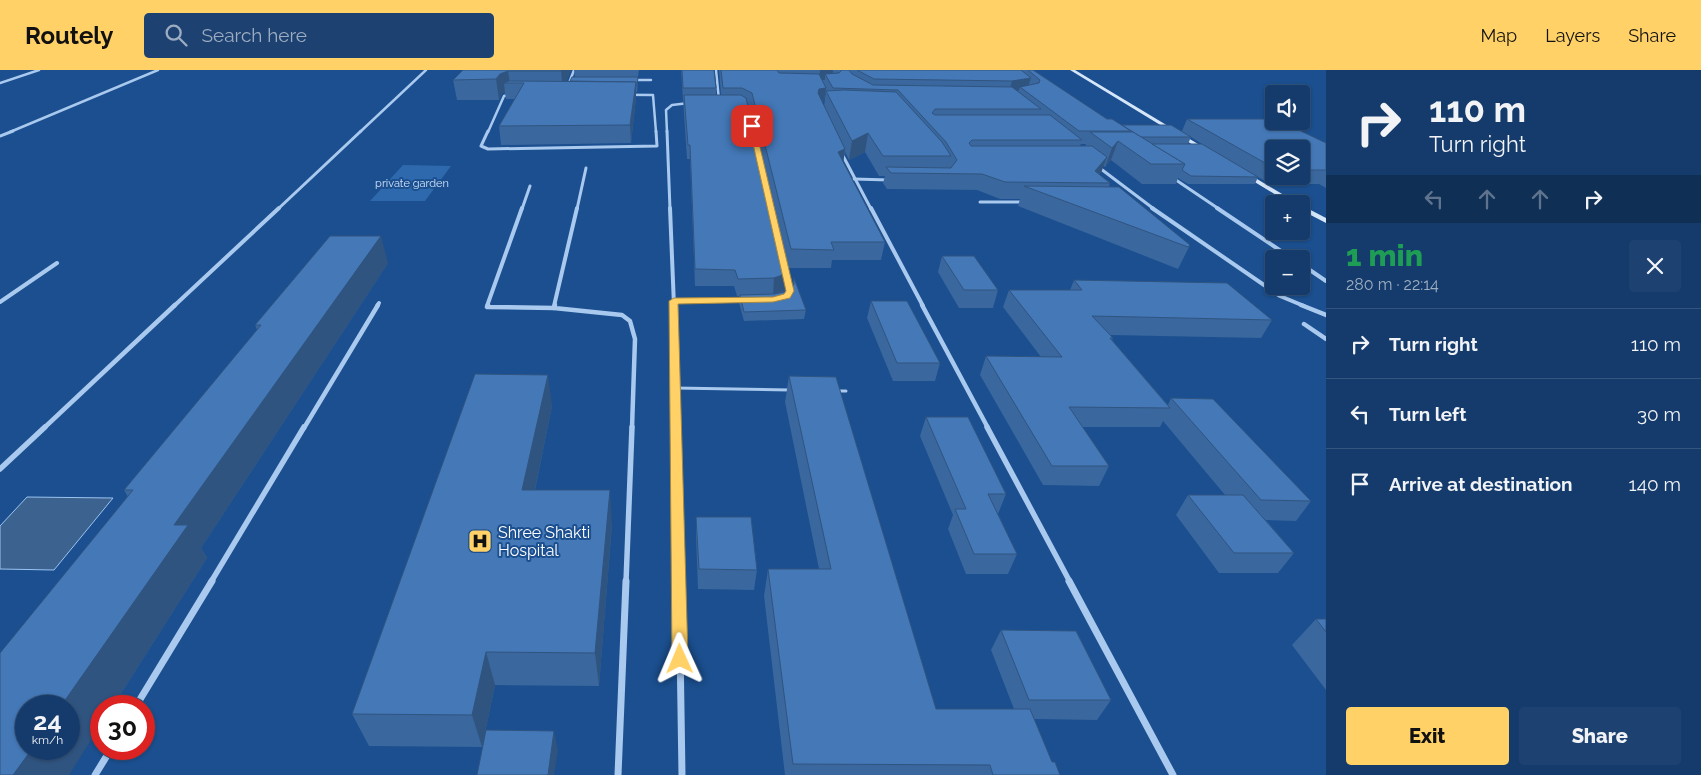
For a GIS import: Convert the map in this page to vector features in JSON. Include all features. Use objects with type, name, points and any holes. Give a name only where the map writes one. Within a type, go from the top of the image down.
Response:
[{"type":"street","points":[[0,83],[39,70]]},
{"type":"street","points":[[0,136],[158,70]]},
{"type":"street","points":[[0,469],[426,70]]},
{"type":"street","points":[[565,94],[574,70]]},
{"type":"street","points":[[716,70],[719,103],[726,103]]},
{"type":"street","points":[[1072,70],[1208,152]]},
{"type":"street","points":[[570,80],[579,80]]},
{"type":"street","points":[[633,80],[651,80]]},
{"type":"street","points":[[565,94],[654,96],[657,146],[488,148],[480,146],[504,96],[565,94]]},
{"type":"street","points":[[682,775],[674,301],[666,110],[672,105],[695,103]]},
{"type":"street","points":[[838,144],[854,179],[1173,775]]},
{"type":"street","points":[[1194,147],[1201,148]]},
{"type":"street","points":[[1090,161],[1145,203],[1280,296],[1326,315]]},
{"type":"street","points":[[554,308],[586,168]]},
{"type":"street","points":[[1237,169],[1281,195]]},
{"type":"street","points":[[1166,174],[1280,250]]},
{"type":"street","points":[[854,179],[893,180]]},
{"type":"street","points":[[530,186],[487,308],[554,308],[622,315],[630,321],[636,339],[618,775]]},
{"type":"street","points":[[980,202],[1028,202]]},
{"type":"street","points":[[1135,203],[1145,203]]},
{"type":"street","points":[[1310,212],[1326,221]]},
{"type":"street","points":[[0,302],[57,263]]},
{"type":"street","points":[[1310,270],[1326,280]]},
{"type":"street","points":[[780,298],[787,296],[790,291],[786,272]]},
{"type":"street","points":[[674,301],[754,300]]},
{"type":"street","points":[[143,695],[378,303]]},
{"type":"street","points":[[1304,324],[1326,339]]},
{"type":"street","points":[[95,775],[104,760]]},
{"type":"lane","points":[[675,388],[799,390]]},
{"type":"lane","points":[[827,390],[846,391]]},
{"type":"green space","name":"private garden","points":[[403,165],[451,166],[425,201],[370,201]]},
{"type":"shaded area","points":[[27,497],[113,498],[54,570],[0,569],[0,526]]},
{"type":"building","points":[[463,70],[562,70],[508,71],[500,74],[496,79],[453,80]]},
{"type":"building","points":[[682,70],[714,70],[716,88],[683,88]]},
{"type":"building","points":[[721,70],[777,70],[779,73],[819,74],[826,88],[819,89],[818,93],[845,149],[838,152],[885,242],[831,242],[834,250],[791,249],[752,93],[742,88],[723,88]]},
{"type":"building","points":[[842,70],[849,70],[852,74],[873,85],[1012,87],[1041,109],[935,109],[932,113],[935,115],[1050,115],[1082,140],[972,140],[969,143],[971,146],[1092,146],[1107,157],[1095,171],[1110,183],[1005,182],[982,174],[891,173],[886,167],[951,168],[957,160],[946,142],[898,90],[833,88],[825,74],[839,73]]},
{"type":"building","points":[[857,70],[1021,70],[1031,78],[1012,81],[874,79]]},
{"type":"building","points":[[1028,70],[1033,70],[1107,119],[1112,119],[1131,131],[1079,131],[1020,87],[1039,83],[1040,80]]},
{"type":"building","points":[[572,77],[638,77],[636,86],[636,82],[570,81]]},
{"type":"building","points":[[509,81],[636,82],[630,125],[499,126],[524,83],[504,83]]},
{"type":"building","points":[[826,91],[896,92],[942,142],[951,156],[883,156],[868,133],[852,141]]},
{"type":"building","points":[[684,95],[741,95],[746,98],[788,273],[774,278],[738,279],[735,270],[695,269],[690,145],[688,145]]},
{"type":"building","points":[[1187,119],[1265,119],[1265,130],[1299,130],[1326,143],[1326,170],[1310,170],[1310,140],[1265,140],[1265,163]]},
{"type":"building","points":[[1122,125],[1171,125],[1191,137],[1141,137]]},
{"type":"building","points":[[1090,132],[1133,132],[1185,164],[1151,164],[1118,141],[1112,148]]},
{"type":"building","points":[[1152,144],[1202,144],[1258,177],[1191,176],[1182,170],[1185,164]]},
{"type":"building","points":[[1024,186],[1119,187],[1190,245],[1188,247]]},
{"type":"building","points":[[330,236],[381,236],[174,525],[188,525],[69,695],[15,695],[15,760],[24,760],[13,775],[0,775],[0,653],[133,490],[124,490],[261,325],[255,325]]},
{"type":"building","points":[[942,256],[974,256],[998,290],[964,290]]},
{"type":"building","points":[[794,278],[806,310],[744,312],[740,295],[774,294],[789,291],[794,284]]},
{"type":"building","points":[[1074,280],[1227,283],[1272,320],[1092,316],[1113,338],[1110,338],[1170,408],[1069,407],[1109,466],[1052,466],[986,356],[1062,357],[1009,290],[1082,290]]},
{"type":"building","points":[[871,301],[907,301],[940,363],[897,363]]},
{"type":"building","points":[[475,374],[548,375],[522,490],[610,490],[595,653],[486,652],[472,715],[352,714]]},
{"type":"building","points":[[789,376],[836,377],[936,709],[1030,709],[1052,762],[1055,762],[1060,775],[993,775],[990,765],[793,764],[768,569],[831,569]]},
{"type":"building","points":[[1171,398],[1213,399],[1311,501],[1261,500]]},
{"type":"building","points":[[926,417],[968,417],[1006,494],[988,494],[1017,554],[974,554],[955,509],[966,509]]},
{"type":"building","points":[[1188,495],[1243,495],[1294,553],[1234,553]]},
{"type":"building","points":[[696,517],[751,517],[757,570],[699,569]]},
{"type":"building","points":[[1316,619],[1326,619],[1326,632]]},
{"type":"building","points":[[1001,630],[1076,631],[1111,700],[1029,700]]},
{"type":"building","points":[[486,730],[554,731],[548,775],[477,775]]},
{"type":"place","name":"Shree Shakti Hospital","points":[[480,541]]},
{"type":"route","points":[[680,659],[674,301],[773,300],[787,296],[790,291],[752,126]]}]
